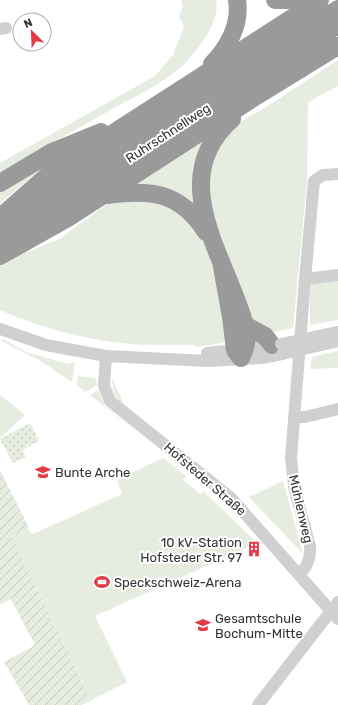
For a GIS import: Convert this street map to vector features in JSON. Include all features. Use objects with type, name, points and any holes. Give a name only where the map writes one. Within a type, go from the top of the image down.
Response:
[{"type":"highway","points":[[193,80],[216,59],[228,43],[234,31],[237,18],[237,0]]},
{"type":"highway","points":[[275,0],[300,0]]},
{"type":"highway","points":[[0,217],[47,176],[193,80],[320,0]]},
{"type":"highway","name":"Ruhrschnellweg","points":[[0,226],[148,129],[338,9]]},
{"type":"highway","name":"Ruhrschnellweg","points":[[0,243],[117,165],[338,25]]},
{"type":"highway","points":[[0,256],[68,218],[258,95],[338,46]]},
{"type":"highway","points":[[240,352],[247,336],[245,325],[214,244],[201,196],[202,167],[213,140],[220,131],[258,95]]},
{"type":"highway","points":[[0,183],[52,152],[135,118]]},
{"type":"highway","points":[[102,196],[145,192],[175,200],[198,219],[214,244]]},
{"type":"highway","points":[[221,261],[231,317],[240,352]]},
{"type":"highway","points":[[245,325],[265,336],[278,348]]},
{"type":"street","name":"Mühlenweg","points":[[299,574],[305,570],[311,554],[292,477],[291,458],[314,181],[323,175],[338,174]]},
{"type":"street","points":[[305,279],[338,275]]},
{"type":"street","points":[[0,329],[46,345],[106,356],[160,359],[177,354],[240,352],[262,358],[278,348],[338,335]]},
{"type":"street","name":"Hofsteder Straße","points":[[106,356],[104,386],[110,400],[231,498],[299,574],[336,610]]},
{"type":"street","points":[[295,417],[305,417],[338,409]]},
{"type":"street","points":[[258,705],[336,610]]},
{"type":"shaded area","points":[[181,0],[216,0],[217,8],[215,17],[206,36],[181,67],[149,89],[0,173],[0,163],[155,76],[173,55],[184,27],[179,16],[183,6]]},
{"type":"shaded area","points":[[338,60],[338,86],[308,102],[307,181],[293,328],[195,347],[195,345],[130,344],[106,341],[59,331],[0,310],[0,263],[59,239],[132,186],[209,135],[206,142],[271,104]]},
{"type":"shaded area","points":[[43,167],[0,204],[0,191]]},
{"type":"shaded area","points":[[338,279],[338,320],[310,325],[310,286],[313,282]]},
{"type":"shaded area","points":[[3,339],[26,352],[68,364],[75,362],[72,382],[39,360],[1,341]]},
{"type":"shaded area","points":[[338,351],[338,368],[310,369],[312,357]]},
{"type":"shaded area","points":[[78,376],[95,378],[97,385],[85,392],[77,385]]},
{"type":"shaded area","points":[[112,380],[114,380],[123,405],[114,394]]},
{"type":"shaded area","points":[[98,390],[105,406],[149,442],[90,395]]},
{"type":"shaded area","points":[[0,395],[25,415],[0,438]]},
{"type":"shaded area","points":[[30,423],[39,441],[22,450],[26,457],[13,463],[0,439]]},
{"type":"shaded area","name":"Speckschweiz-Arena","points":[[163,458],[186,476],[183,480],[200,494],[203,491],[257,543],[95,616],[127,682],[91,700],[11,536],[26,528],[33,534],[122,494],[117,480]]},
{"type":"shaded area","points":[[0,470],[29,528],[11,536],[91,700],[82,705],[29,705],[4,662],[35,645],[11,599],[0,604]]},
{"type":"shaded area","points":[[283,481],[303,554],[249,497]]},
{"type":"place","name":"Bunte Arche","points":[[43,472]]},
{"type":"place","name":"10 kV-Station Hofsteder Str. 97","points":[[254,549]]},
{"type":"place","name":"Speckschweiz-Arena","points":[[102,582]]},
{"type":"place","name":"Gesamtschule Bochum-Mitte","points":[[203,625]]}]
